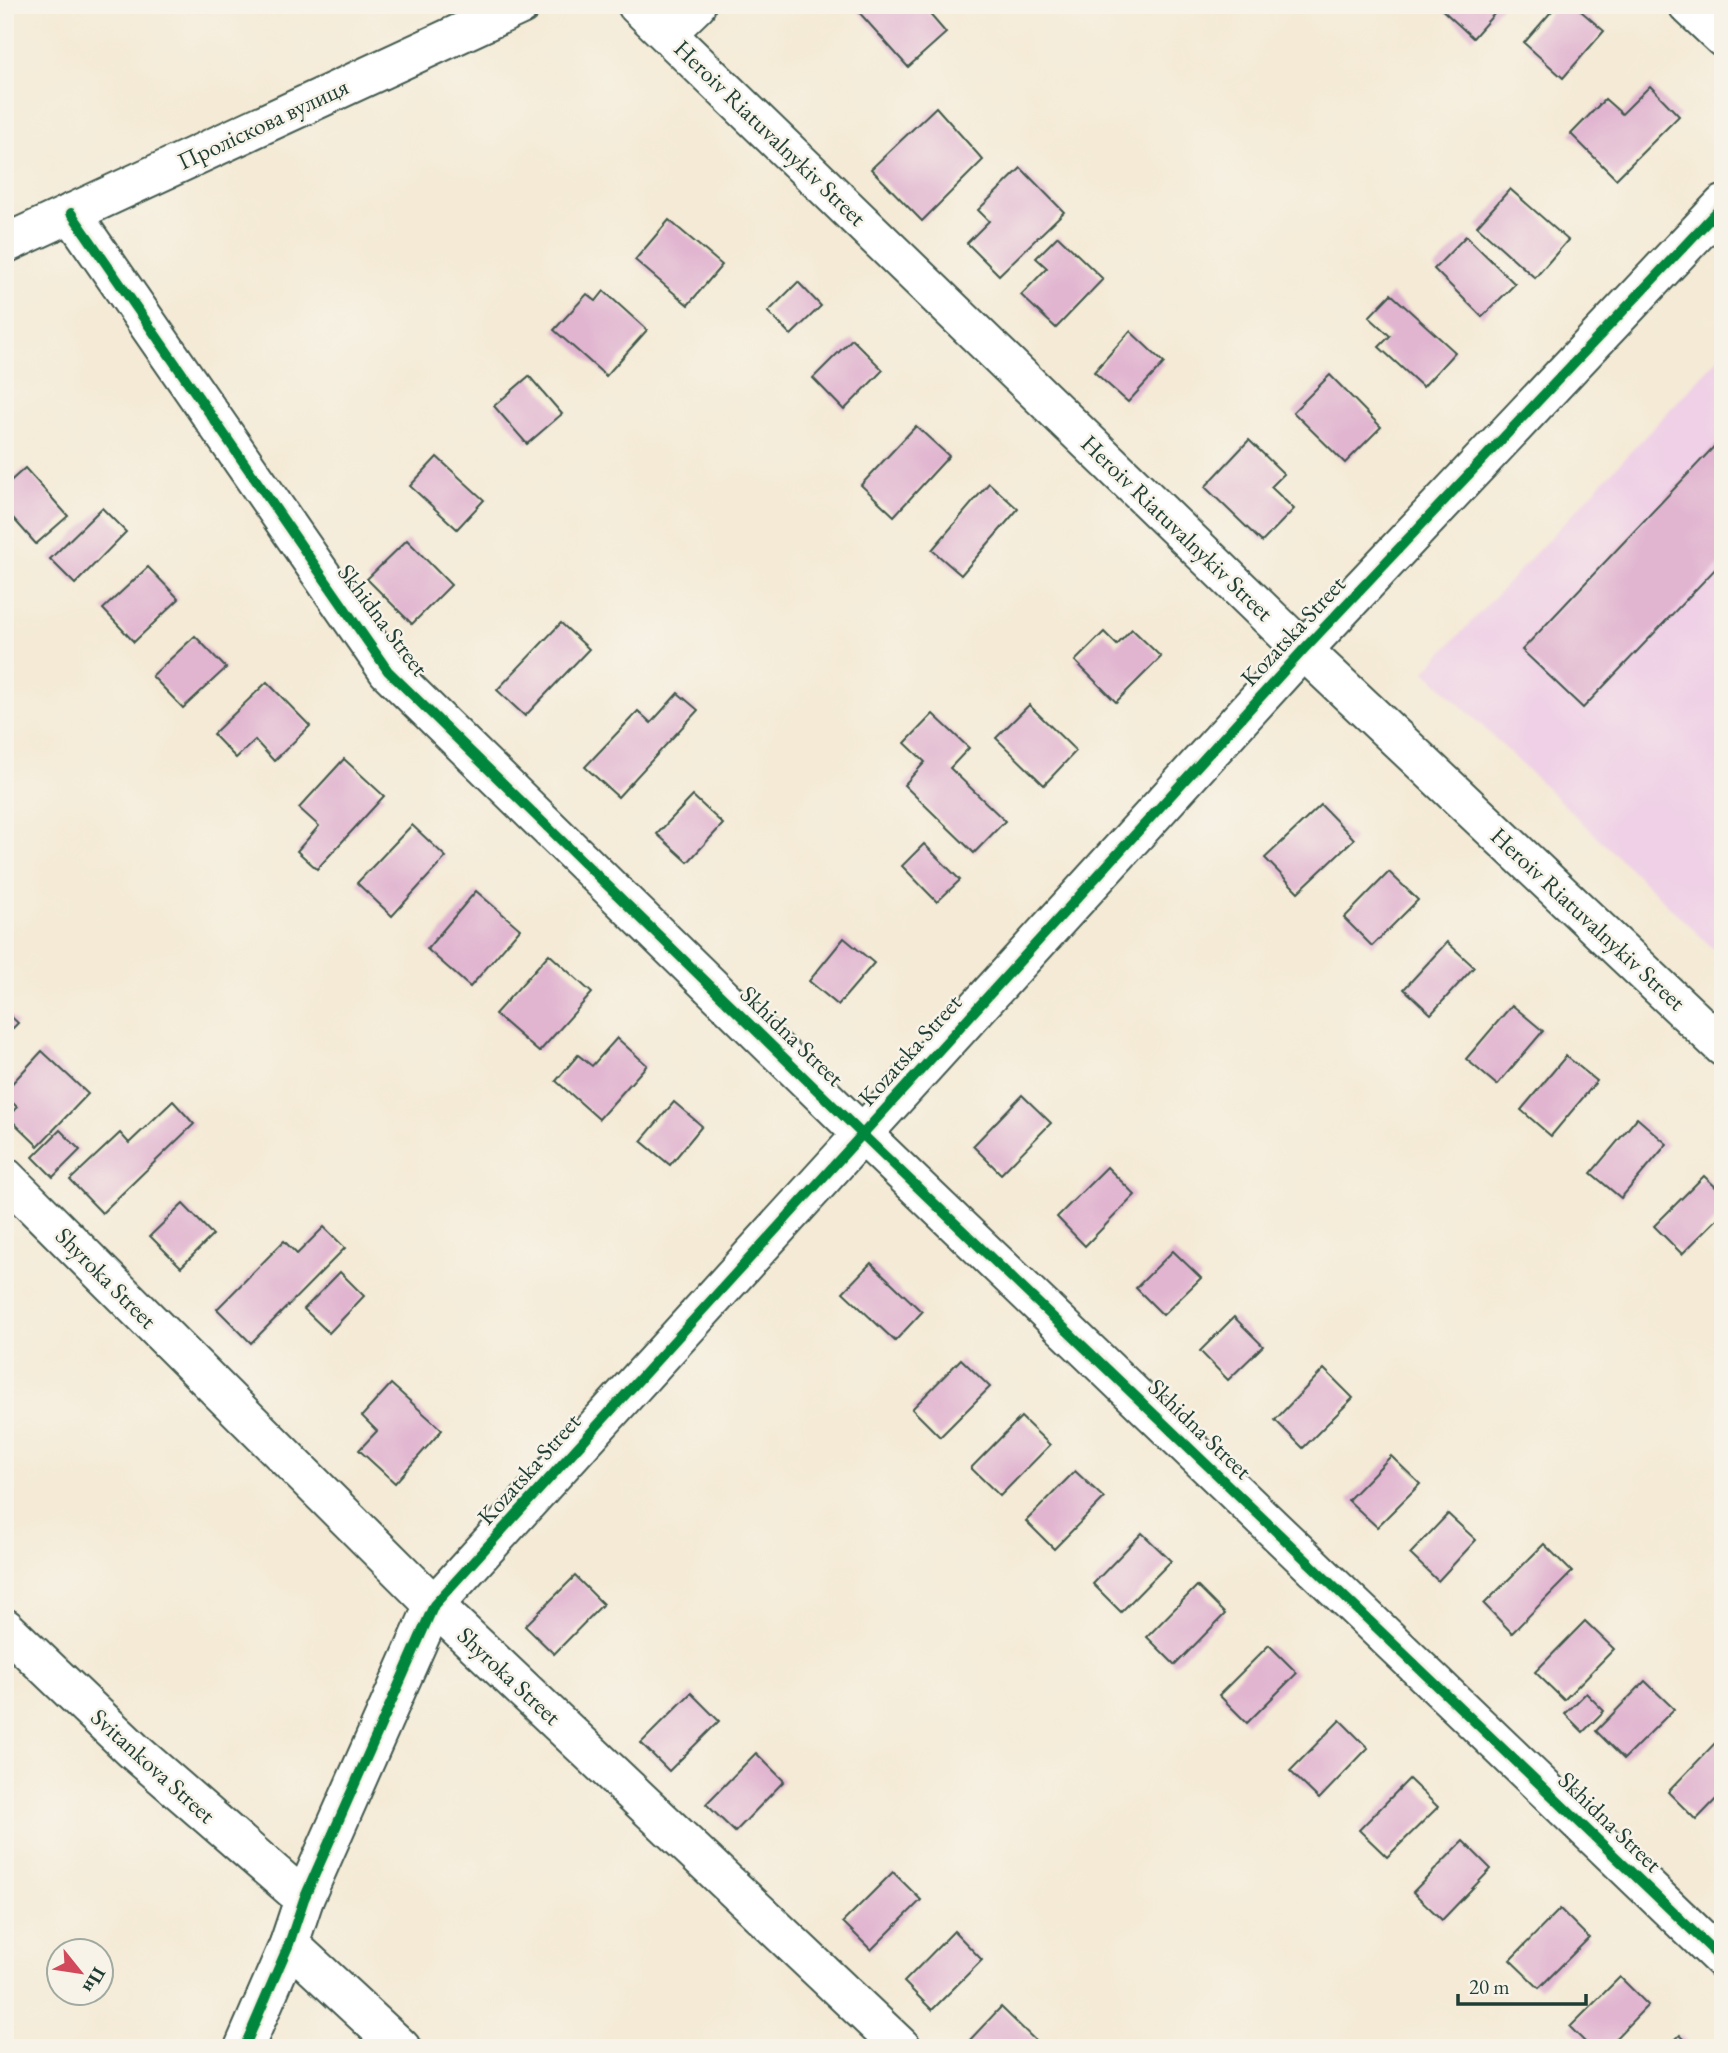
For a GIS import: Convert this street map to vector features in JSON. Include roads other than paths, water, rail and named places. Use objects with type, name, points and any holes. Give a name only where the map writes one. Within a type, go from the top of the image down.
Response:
[{"type":"street","name":"Проліскова вулиця","points":[[5,244],[521,5]]},
{"type":"street","points":[[637,5],[667,33],[696,5]]},
{"type":"street","points":[[1688,5],[1723,38]]},
{"type":"street","name":"Heroiv Riatuvalnykiv Street","points":[[667,33],[1303,650],[1723,1047]]},
{"type":"street","name":"Kozatska Street","points":[[244,2048],[289,1944],[304,1899],[433,1605],[1303,650],[1723,205]]},
{"type":"street","name":"Skhidna Street","points":[[71,213],[388,671],[862,1134],[1723,1959]]},
{"type":"street","name":"Shyroka Street","points":[[5,1177],[433,1605],[902,2048]]},
{"type":"street","name":"Svitankova Street","points":[[5,1628],[134,1751],[304,1899]]},
{"type":"street","points":[[289,1944],[401,2048]]}]
